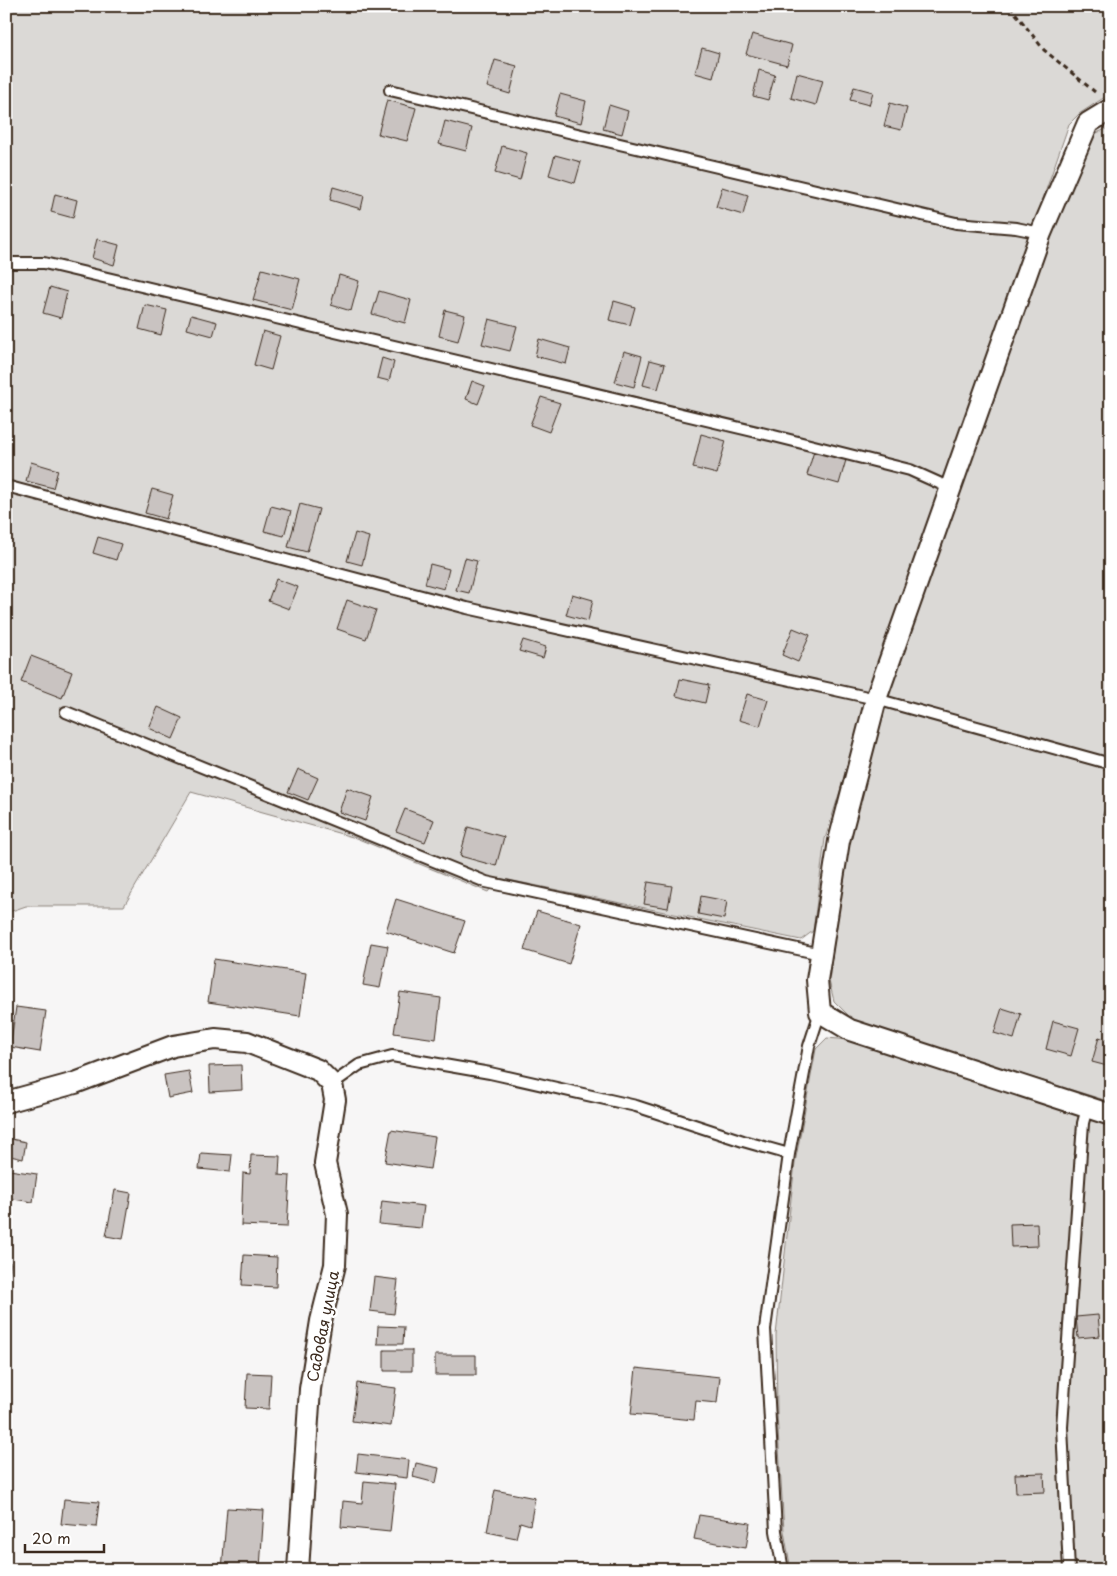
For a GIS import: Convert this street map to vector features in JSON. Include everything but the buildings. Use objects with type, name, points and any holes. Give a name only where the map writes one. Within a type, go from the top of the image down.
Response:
[{"type":"street","points":[[1111,109],[1088,123],[1040,233],[876,699],[839,841],[817,980],[820,1012],[850,1030],[1111,1115]]},
{"type":"street","points":[[6,1102],[75,1083],[173,1046],[215,1039],[247,1042],[292,1059],[318,1070],[332,1084]]},
{"type":"street","name":"Садовая улица","points":[[298,1570],[310,1389],[321,1321],[335,1265],[337,1214],[326,1163],[336,1100],[332,1084]]},
{"type":"lane","points":[[390,90],[956,223],[1016,228],[1040,233]]},
{"type":"lane","points":[[6,265],[7,263],[44,263],[910,470],[950,488]]},
{"type":"lane","points":[[6,486],[467,608],[876,699],[1111,764]]},
{"type":"lane","points":[[66,712],[486,882],[821,954]]},
{"type":"lane","points":[[783,1570],[776,1531],[765,1329],[789,1154],[809,1046],[820,1012]]},
{"type":"lane","points":[[332,1084],[359,1065],[392,1056],[490,1073],[636,1106],[789,1154]]},
{"type":"lane","points":[[1069,1570],[1062,1427],[1083,1123],[1087,1108]]},
{"type":"path","points":[[1010,6],[1044,50],[1096,93]]},
{"type":"shaded area","points":[[6,6],[1111,6],[1111,93],[1079,114],[1069,124],[867,705],[825,839],[813,931],[801,940],[499,878],[488,892],[356,838],[191,792],[124,906],[26,906],[6,913]]},
{"type":"shaded area","points":[[1111,127],[1111,1102],[856,1023],[834,1001],[829,981],[847,843],[883,711],[950,522],[1047,231],[1094,134]]},
{"type":"shaded area","points":[[827,1038],[850,1040],[1111,1124],[1111,1570],[791,1570],[784,1531],[777,1414],[776,1335],[795,1163],[816,1049]]}]
